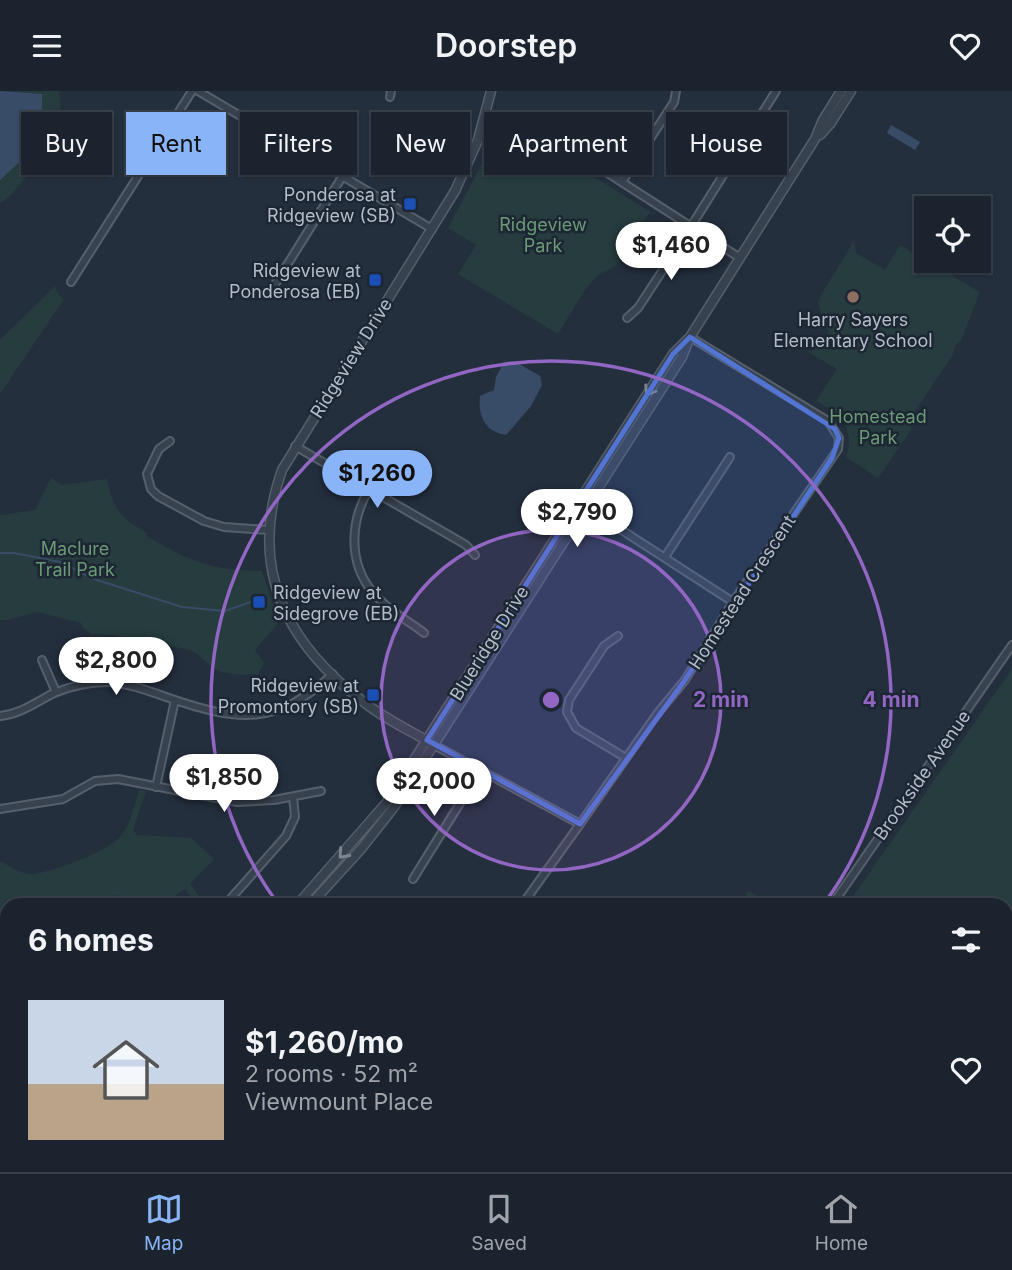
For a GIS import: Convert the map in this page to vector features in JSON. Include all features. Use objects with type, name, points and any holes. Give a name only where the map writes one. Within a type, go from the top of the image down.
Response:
[{"type":"street","points":[[71,282],[192,91]]},
{"type":"street","points":[[198,91],[432,229]]},
{"type":"street","name":"Ridgeview Drive","points":[[430,743],[369,707],[307,647],[284,609],[272,574],[268,530],[276,486],[295,446],[455,191],[484,123],[491,91]]},
{"type":"street","points":[[622,183],[674,102],[676,91]]},
{"type":"street","points":[[627,318],[638,308],[776,91]]},
{"type":"street","name":"Blueridge Drive","points":[[303,898],[387,802],[430,743],[682,357],[690,337],[815,139],[841,91]]},
{"type":"street","name":"Blueridge Drive","points":[[815,139],[830,124],[850,91]]},
{"type":"street","points":[[610,175],[740,257]]},
{"type":"street","points":[[272,289],[342,177]]},
{"type":"street","name":"Blueridge Drive","points":[[316,898],[394,807],[430,743],[673,354],[690,337]]},
{"type":"street","name":"Homestead Crescent","points":[[527,898],[685,680],[733,602],[838,449],[839,438],[828,421],[690,337]]},
{"type":"street","points":[[170,441],[159,449],[147,474],[151,489],[158,496],[204,521],[233,529],[268,530]]},
{"type":"street","points":[[295,446],[466,545],[475,555]]},
{"type":"street","points":[[665,557],[730,457]]},
{"type":"street","points":[[369,489],[360,505],[353,541],[362,577],[379,600],[424,633]]},
{"type":"street","points":[[586,507],[733,602]]},
{"type":"street","points":[[618,636],[604,646],[569,700],[567,712],[576,728],[626,758]]},
{"type":"street","name":"Brookside Avenue","points":[[837,898],[1012,645]]},
{"type":"street","points":[[42,660],[56,692]]},
{"type":"street","points":[[0,716],[27,709],[56,692],[106,682],[136,687],[233,715],[269,713],[302,700],[333,674]]},
{"type":"street","points":[[156,787],[175,700]]},
{"type":"street","points":[[430,743],[580,824]]},
{"type":"street","points":[[413,879],[480,771]]},
{"type":"street","points":[[2,807],[63,799],[102,779],[118,779],[253,803],[321,791]]},
{"type":"street","points":[[231,898],[286,837],[295,817],[293,797]]},
{"type":"highlighted area","points":[[690,337],[835,429],[839,438],[832,458],[685,680],[580,824],[427,740],[673,354]]},
{"type":"green space","points":[[0,91],[59,91],[61,112],[21,112],[21,175],[28,175],[17,189],[0,203]]},
{"type":"green space","name":"Ridgeview Park","points":[[483,162],[484,175],[591,175],[650,212],[617,265],[598,275],[584,291],[558,334],[458,274],[476,245],[448,228]]},
{"type":"green space","name":"Homestead Park","points":[[854,241],[856,253],[885,270],[900,245],[914,253],[914,273],[948,273],[980,292],[961,341],[956,344],[952,356],[911,417],[911,430],[878,478],[846,457],[849,447],[847,430],[832,411],[816,401],[837,369],[808,352],[813,350],[817,343],[820,345],[829,331],[823,326],[827,320],[822,316],[818,303]]},
{"type":"green space","points":[[55,286],[64,299],[0,394],[0,340]]},
{"type":"green space","name":"Maclure Trail Park","points":[[51,478],[62,485],[107,479],[119,512],[147,533],[146,536],[201,563],[228,569],[262,571],[279,622],[255,650],[264,663],[258,674],[222,672],[190,650],[113,635],[91,634],[81,623],[37,612],[0,620],[0,515],[35,510]]},
{"type":"green space","points":[[1012,669],[1012,898],[852,898]]},
{"type":"green space","points":[[139,790],[146,791],[133,830],[137,835],[191,838],[214,859],[190,884],[201,898],[192,898],[185,889],[170,898],[125,898],[116,895],[114,898],[0,898],[0,861],[23,873],[51,870],[78,861],[114,842],[121,836],[130,820]]},
{"type":"green space","points":[[748,891],[762,898],[746,898]]},
{"type":"water","points":[[0,91],[42,94],[42,112],[21,112],[21,160],[0,180]]},
{"type":"water","points":[[891,125],[920,142],[915,150],[887,133]]},
{"type":"water","points":[[514,361],[540,376],[542,385],[531,406],[506,435],[493,430],[484,422],[480,410],[480,396],[494,390],[496,377],[504,362]]},
{"type":"waterway","points":[[0,553],[60,562],[94,579],[182,607],[225,611],[251,602]]},
{"type":"place","name":"Ponderosa at Ridgeview (SB)","points":[[410,204]]},
{"type":"place","name":"Ridgeview at Ponderosa (EB)","points":[[375,280]]},
{"type":"place","name":"Harry Sayers Elementary School","points":[[853,297]]},
{"type":"place","name":"Ridgeview at Sidegrove (EB)","points":[[259,602]]},
{"type":"place","name":"Ridgeview at Promontory (SB)","points":[[373,695]]}]
